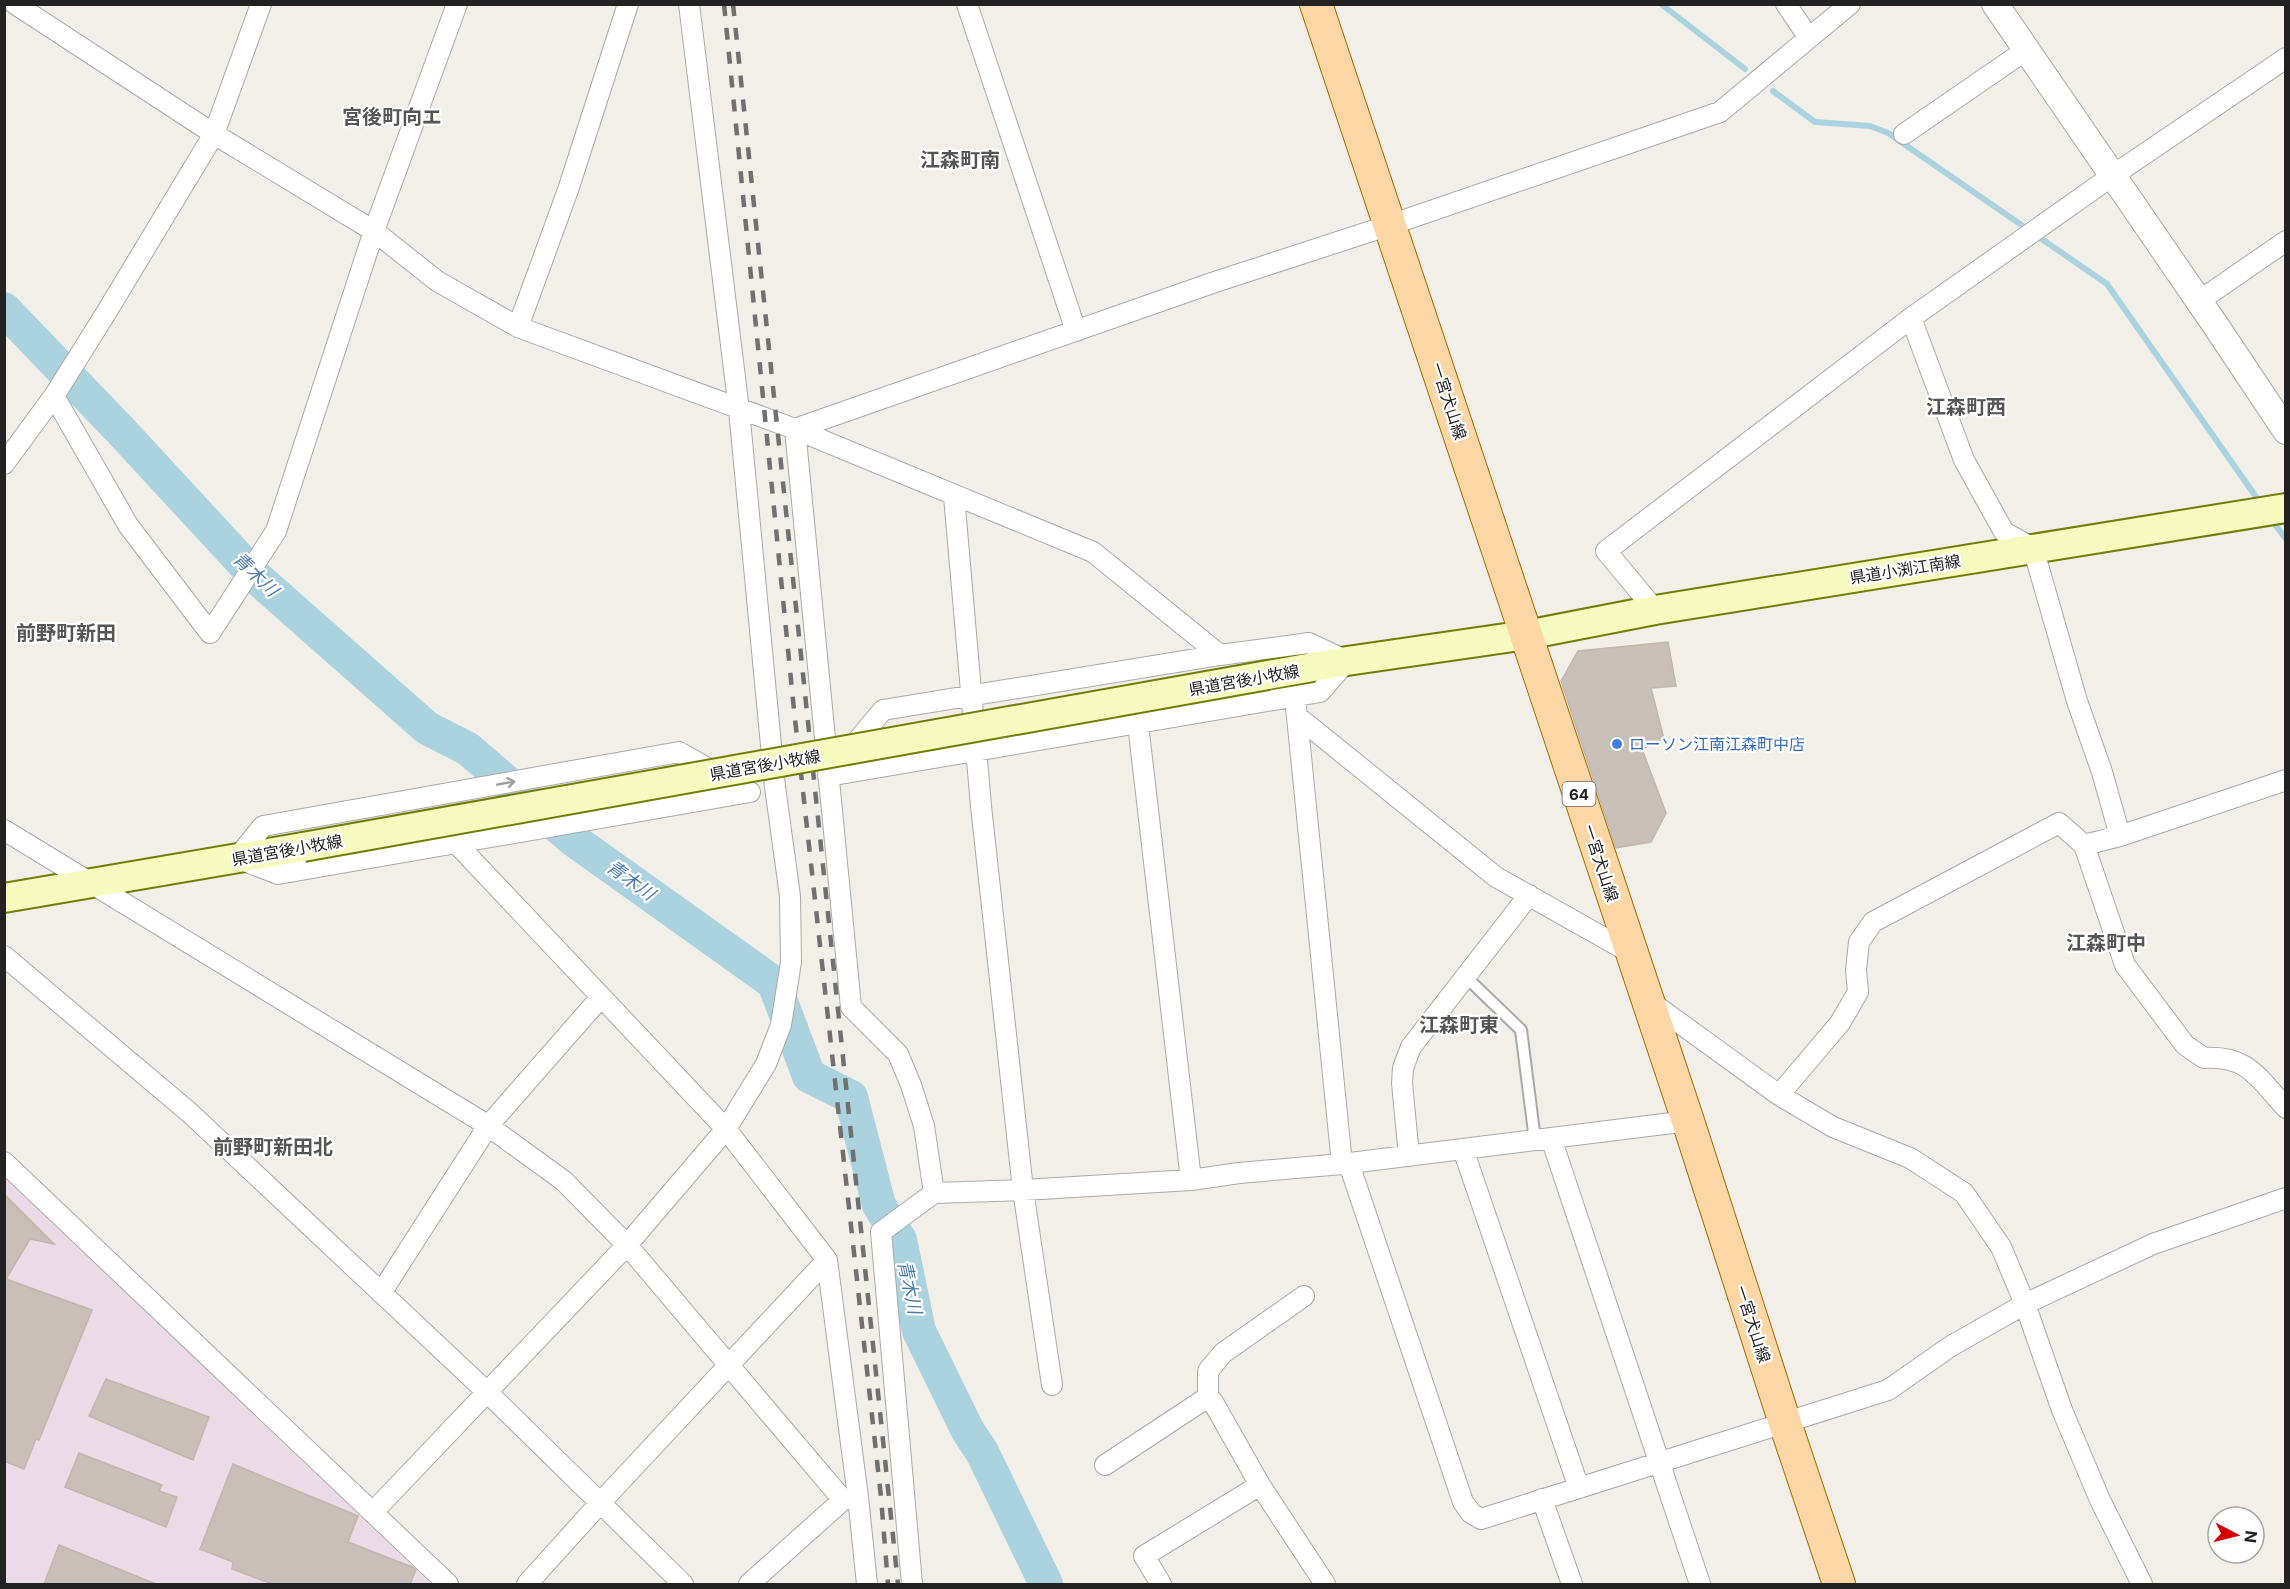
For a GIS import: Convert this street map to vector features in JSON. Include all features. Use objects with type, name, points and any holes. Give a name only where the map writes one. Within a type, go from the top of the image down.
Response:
[{"type":"main road","name":"一宮犬山線","points":[[1316,4],[1688,1121],[1839,1584]]},
{"type":"main road","name":"県道小渕江南線","points":[[1526,635],[1655,610],[2286,508]]},
{"type":"main road","name":"県道宮後小牧線","points":[[4,898],[1347,661],[1526,635]]},
{"type":"street","points":[[15,4],[214,134],[374,231],[437,280],[518,327],[795,429],[1093,552],[1220,655]]},
{"type":"street","points":[[4,464],[54,396],[214,134],[261,4]]},
{"type":"street","points":[[54,396],[128,525],[210,633],[276,531],[374,231],[457,4]]},
{"type":"street","points":[[518,327],[568,190],[628,4]]},
{"type":"street","points":[[373,1512],[627,1245],[726,1129],[766,1064],[781,1025],[791,962],[790,896],[775,787],[739,410],[689,4]]},
{"type":"street","points":[[967,4],[1076,331]]},
{"type":"street","points":[[1786,4],[1809,38]]},
{"type":"street","points":[[795,429],[1215,282],[1390,225],[1720,112],[1850,4]]},
{"type":"street","points":[[1995,4],[2283,422]]},
{"type":"street","points":[[1904,134],[2026,50]]},
{"type":"street","points":[[1655,610],[1606,550],[1911,318],[2112,176],[2286,58]]},
{"type":"street","points":[[2199,301],[2286,241]]},
{"type":"street","points":[[1911,318],[1964,460],[2004,532],[2033,548],[2077,700],[2103,772],[2120,836]]},
{"type":"street","points":[[795,429],[851,1007],[879,1033],[897,1054],[911,1085],[924,1126],[934,1193]]},
{"type":"street","points":[[954,496],[976,752],[1023,1190],[1052,1385]]},
{"type":"street","points":[[1309,643],[1347,661],[1320,692],[828,776],[884,710],[1220,655],[1309,643]]},
{"type":"street","points":[[1295,697],[1345,1164],[1463,1502],[1471,1513],[1481,1519],[1888,1390],[1951,1346],[2025,1304],[2153,1244],[2286,1198]]},
{"type":"street","points":[[1298,717],[1496,877],[1631,953]]},
{"type":"street","points":[[1138,724],[1191,1180]]},
{"type":"street","points":[[750,792],[679,752],[263,826],[237,858],[278,874],[750,792],[775,787]]},
{"type":"street","points":[[2084,845],[2120,836],[2286,780]]},
{"type":"street","points":[[1779,1095],[1840,1023],[1858,992],[1856,970],[1859,942],[1872,921],[2059,823],[2084,845],[2125,965],[2185,1045],[2204,1058],[2222,1057],[2247,1066],[2286,1108]]},
{"type":"street","points":[[4,830],[488,1126],[564,1181],[627,1245],[729,1365],[850,1499]]},
{"type":"street","points":[[456,843],[726,1129],[827,1260],[850,1499],[867,1584]]},
{"type":"street","points":[[1409,1156],[1402,1083],[1403,1068],[1411,1047],[1528,895]]},
{"type":"street","points":[[4,956],[190,1113],[487,1392],[683,1584]]},
{"type":"street","points":[[381,1293],[488,1126],[601,997]]},
{"type":"street","points":[[1646,998],[1779,1095],[1833,1127],[1910,1158],[1964,1193],[2001,1246],[2025,1304],[2062,1410],[2096,1490],[2142,1584]]},
{"type":"street","points":[[912,1584],[889,1226],[934,1193],[1191,1180],[1239,1173],[1345,1164],[1688,1121]]},
{"type":"street","points":[[1543,1139],[1700,1584]]},
{"type":"street","points":[[1463,1149],[1579,1488]]},
{"type":"street","points":[[4,1162],[448,1584]]},
{"type":"street","points":[[527,1584],[827,1260]]},
{"type":"street","points":[[1208,1397],[1208,1371],[1223,1353],[1304,1296]]},
{"type":"street","points":[[1105,1465],[1208,1397]]},
{"type":"street","points":[[1208,1397],[1214,1402],[1260,1485],[1325,1584]]},
{"type":"street","points":[[1161,1584],[1144,1556],[1260,1485]]},
{"type":"street","points":[[749,1584],[850,1499]]},
{"type":"street","points":[[1542,1499],[1572,1584]]},
{"type":"lane","points":[[1466,977],[1521,1030],[1543,1139]]},
{"type":"shaded area","points":[[5,1176],[431,1584],[5,1584]]},
{"type":"building","name":"ローソン江南江森町中店","points":[[1668,642],[1676,686],[1651,688],[1664,739],[1642,749],[1666,813],[1651,842],[1616,848],[1561,681],[1578,651]]},
{"type":"building","points":[[4,1194],[54,1244],[30,1239],[6,1279],[92,1310],[39,1440],[36,1439],[24,1469],[4,1461]]},
{"type":"building","points":[[106,1379],[209,1417],[193,1460],[89,1416]]},
{"type":"building","points":[[79,1453],[162,1485],[159,1491],[177,1497],[166,1527],[65,1487]]},
{"type":"building","points":[[233,1464],[358,1516],[348,1542],[412,1567],[416,1570],[410,1584],[272,1584],[232,1569],[233,1562],[200,1549]]},
{"type":"building","points":[[59,1545],[156,1584],[44,1584]]},
{"type":"waterway","points":[[1661,4],[1745,69]]},
{"type":"waterway","points":[[1773,91],[1815,122],[1870,126],[1888,133],[2107,284],[2261,504]]},
{"type":"waterway","name":"青木川","points":[[4,309],[256,577],[427,728],[468,749],[575,841],[774,983],[809,1076],[851,1097],[879,1205],[900,1240],[919,1331],[968,1431],[982,1452],[1046,1584]]},
{"type":"waterway","points":[[2270,518],[2286,539]]},
{"type":"railway","points":[[724,4],[794,710],[881,1497],[888,1584]]},
{"type":"railway","points":[[733,4],[898,1584]]},
{"type":"place","name":"ローソン江南江森町中店","points":[[1617,744]]},
{"type":"district","name":"宮後町向エ","points":[[392,117]]},
{"type":"district","name":"江森町南","points":[[960,160]]},
{"type":"district","name":"江森町西","points":[[1966,407]]},
{"type":"district","name":"前野町新田","points":[[66,633]]},
{"type":"district","name":"江森町中","points":[[2106,943]]},
{"type":"district","name":"江森町東","points":[[1459,1025]]},
{"type":"district","name":"前野町新田北","points":[[273,1147]]}]
